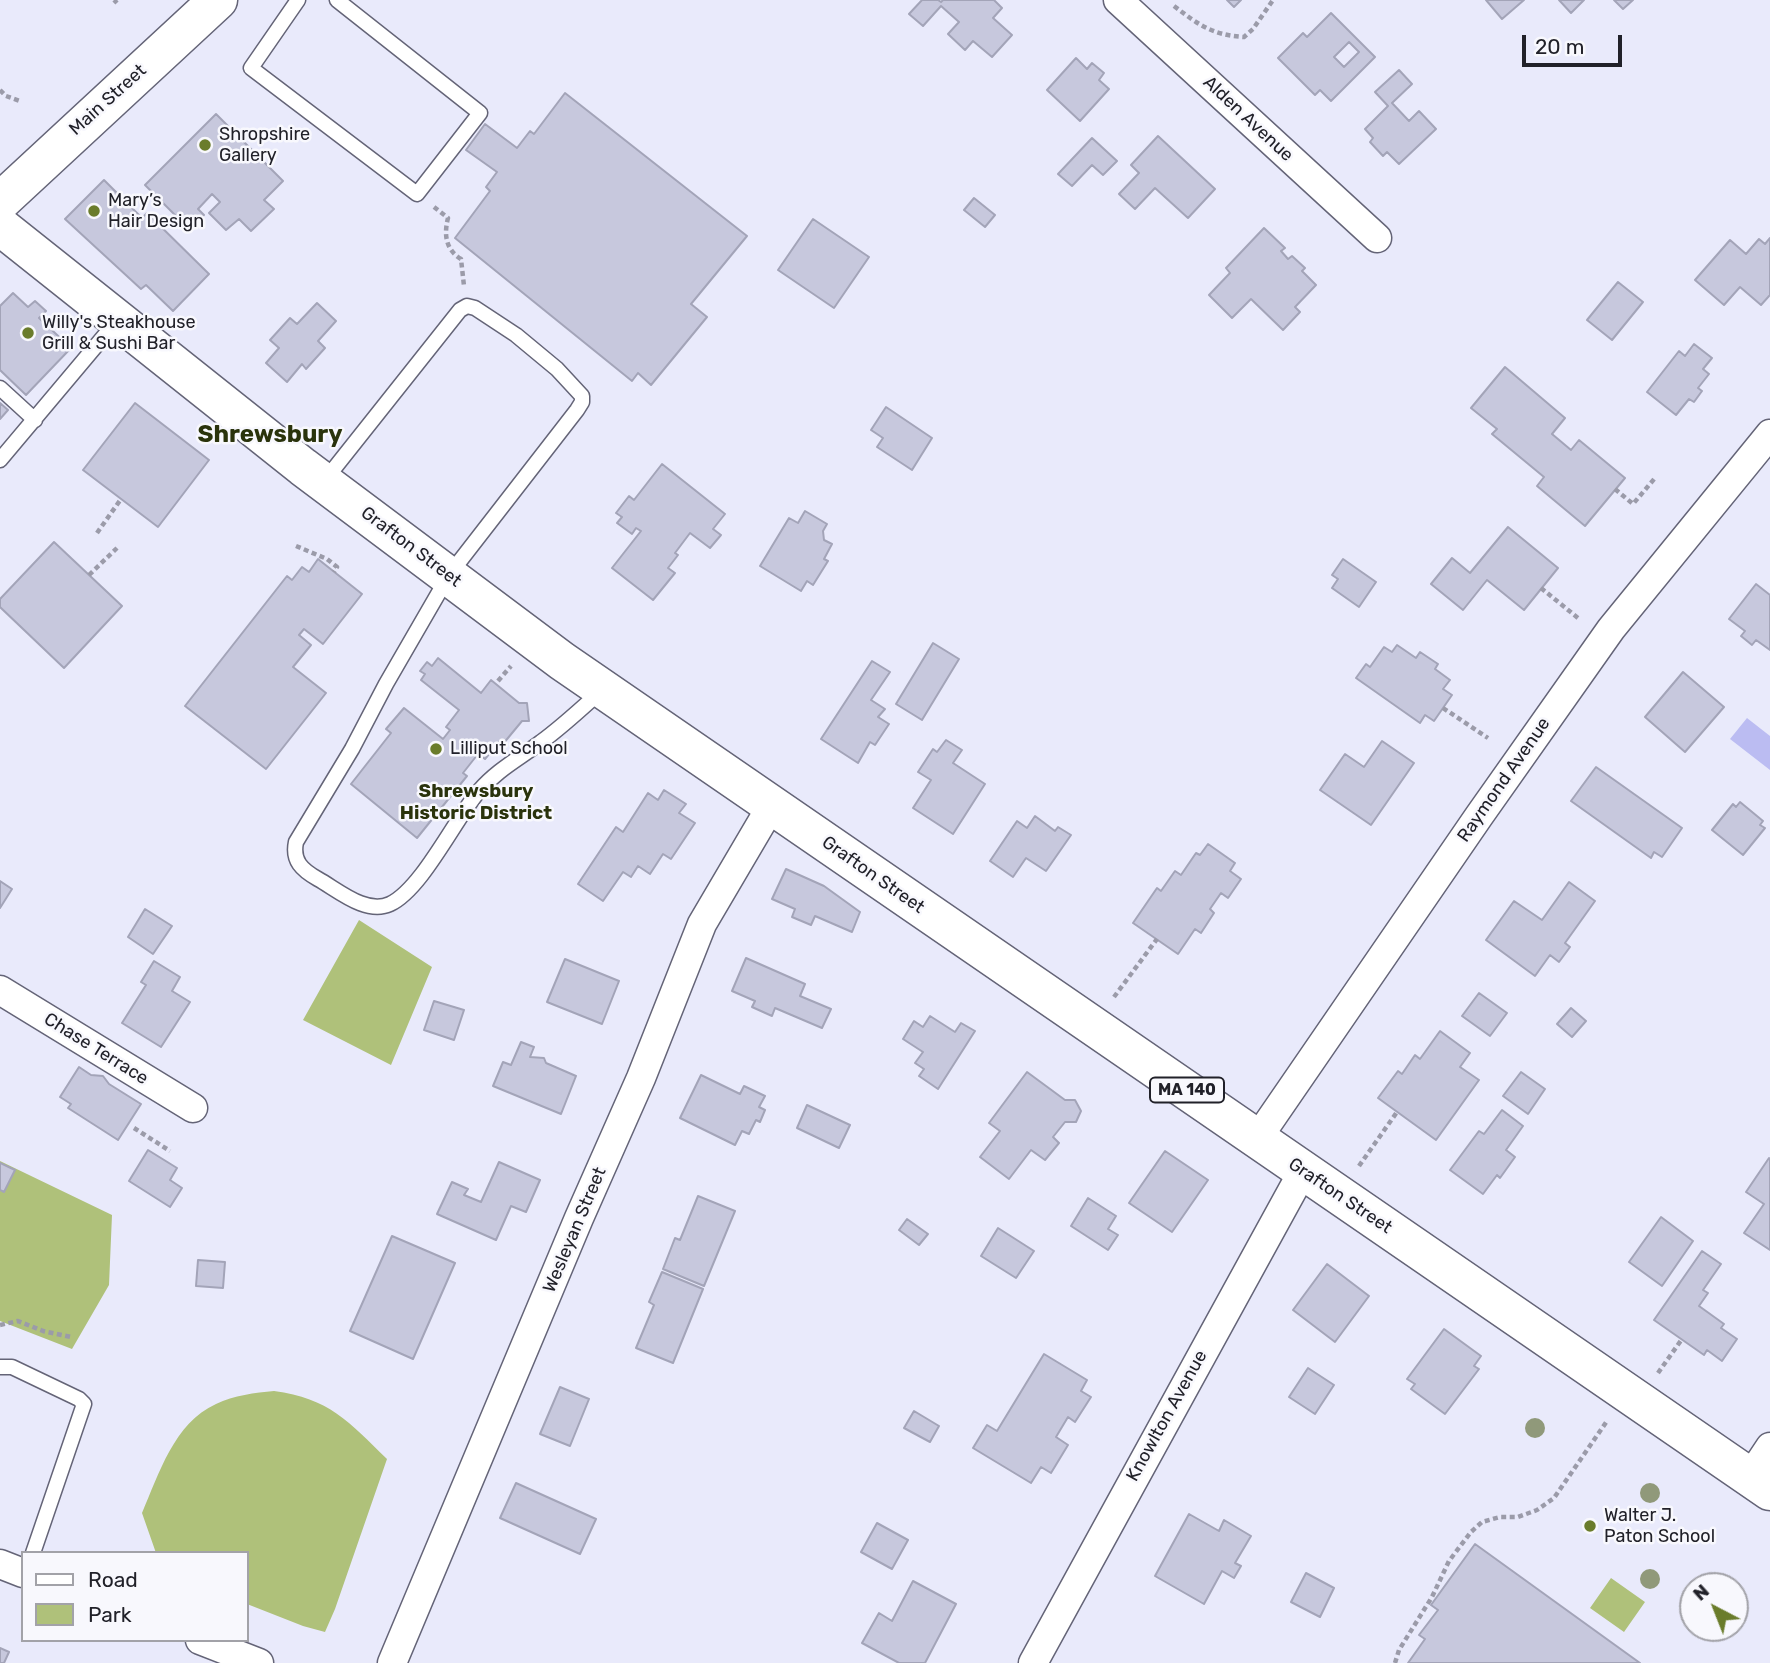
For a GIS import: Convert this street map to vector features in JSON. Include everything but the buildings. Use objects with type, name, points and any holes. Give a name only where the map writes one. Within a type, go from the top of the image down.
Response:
[{"type":"main road","name":"Main Street","points":[[0,202],[218,0]]},
{"type":"main road","name":"Grafton Street","points":[[0,226],[323,482],[604,689],[1304,1171],[1763,1472]]},
{"type":"street","name":"Alden Avenue","points":[[1118,0],[1377,238]]},
{"type":"street","name":"Raymond Avenue","points":[[1257,1139],[1474,822],[1611,629],[1770,434]]},
{"type":"street","name":"Wesleyan Street","points":[[392,1663],[658,1038],[702,924],[772,805]]},
{"type":"street","name":"Chase Terrace","points":[[0,990],[192,1108]]},
{"type":"street","name":"Knowlton Avenue","points":[[1033,1663],[1304,1171]]},
{"type":"street","points":[[0,1564],[21,1572]]},
{"type":"street","points":[[205,1642],[259,1663]]},
{"type":"lane","points":[[278,0],[295,5],[251,68],[417,194],[480,113],[337,0]]},
{"type":"lane","points":[[323,482],[460,310],[467,306],[475,307],[516,335],[557,369],[582,396],[582,402],[568,421],[449,575],[352,749],[296,842],[296,861],[303,870],[363,905],[374,907],[390,904],[418,879],[479,791],[502,768],[568,722],[604,689]]},
{"type":"lane","points":[[0,460],[117,319]]},
{"type":"lane","points":[[0,388],[35,420]]},
{"type":"lane","points":[[0,1367],[12,1367],[79,1399],[84,1404],[34,1551]]},
{"type":"path","points":[[1166,0],[1200,26],[1223,36],[1244,37],[1253,29],[1273,0]]},
{"type":"path","points":[[0,90],[6,96],[20,101]]},
{"type":"path","points":[[417,194],[448,218],[445,230],[447,245],[453,254],[461,259],[467,306]]},
{"type":"path","points":[[1615,489],[1633,504],[1655,478]]},
{"type":"path","points":[[97,533],[121,499]]},
{"type":"path","points":[[296,546],[327,559],[337,567],[334,572]]},
{"type":"path","points":[[89,575],[117,548]]},
{"type":"path","points":[[1541,589],[1578,618]]},
{"type":"path","points":[[1443,708],[1488,738]]},
{"type":"path","points":[[1111,1000],[1157,939]]},
{"type":"path","points":[[1357,1170],[1397,1112]]},
{"type":"path","points":[[134,1128],[170,1151]]},
{"type":"path","points":[[0,1325],[18,1321],[43,1331],[71,1337]]},
{"type":"path","points":[[1656,1375],[1682,1339]]},
{"type":"path","points":[[1395,1663],[1399,1650],[1432,1597],[1449,1561],[1471,1532],[1482,1522],[1500,1517],[1518,1517],[1537,1510],[1554,1498],[1612,1415]]},
{"type":"green space","points":[[359,920],[432,967],[391,1065],[303,1020]]},
{"type":"green space","points":[[0,1161],[112,1215],[109,1285],[72,1349],[0,1321]]},
{"type":"green space","points":[[274,1391],[310,1399],[349,1423],[387,1459],[325,1632],[248,1604],[248,1551],[155,1551],[142,1513],[162,1466],[189,1424],[216,1404],[245,1395]]},
{"type":"green space","points":[[1611,1578],[1645,1602],[1624,1632],[1590,1608]]},
{"type":"water","points":[[1747,718],[1770,736],[1770,770],[1730,739]]},
{"type":"place","name":"Shropshire Gallery","points":[[205,145]]},
{"type":"place","name":"Mary’s Hair Design","points":[[94,211]]},
{"type":"place","name":"Willy's Steakhouse Grill & Sushi Bar","points":[[28,333]]},
{"type":"place","name":"Lilliput School","points":[[436,749]]},
{"type":"place","name":"Walter J. Paton School","points":[[1590,1526]]},
{"type":"district","name":"Shrewsbury","points":[[270,435]]},
{"type":"district","name":"Shrewsbury Historic District","points":[[476,803]]}]
